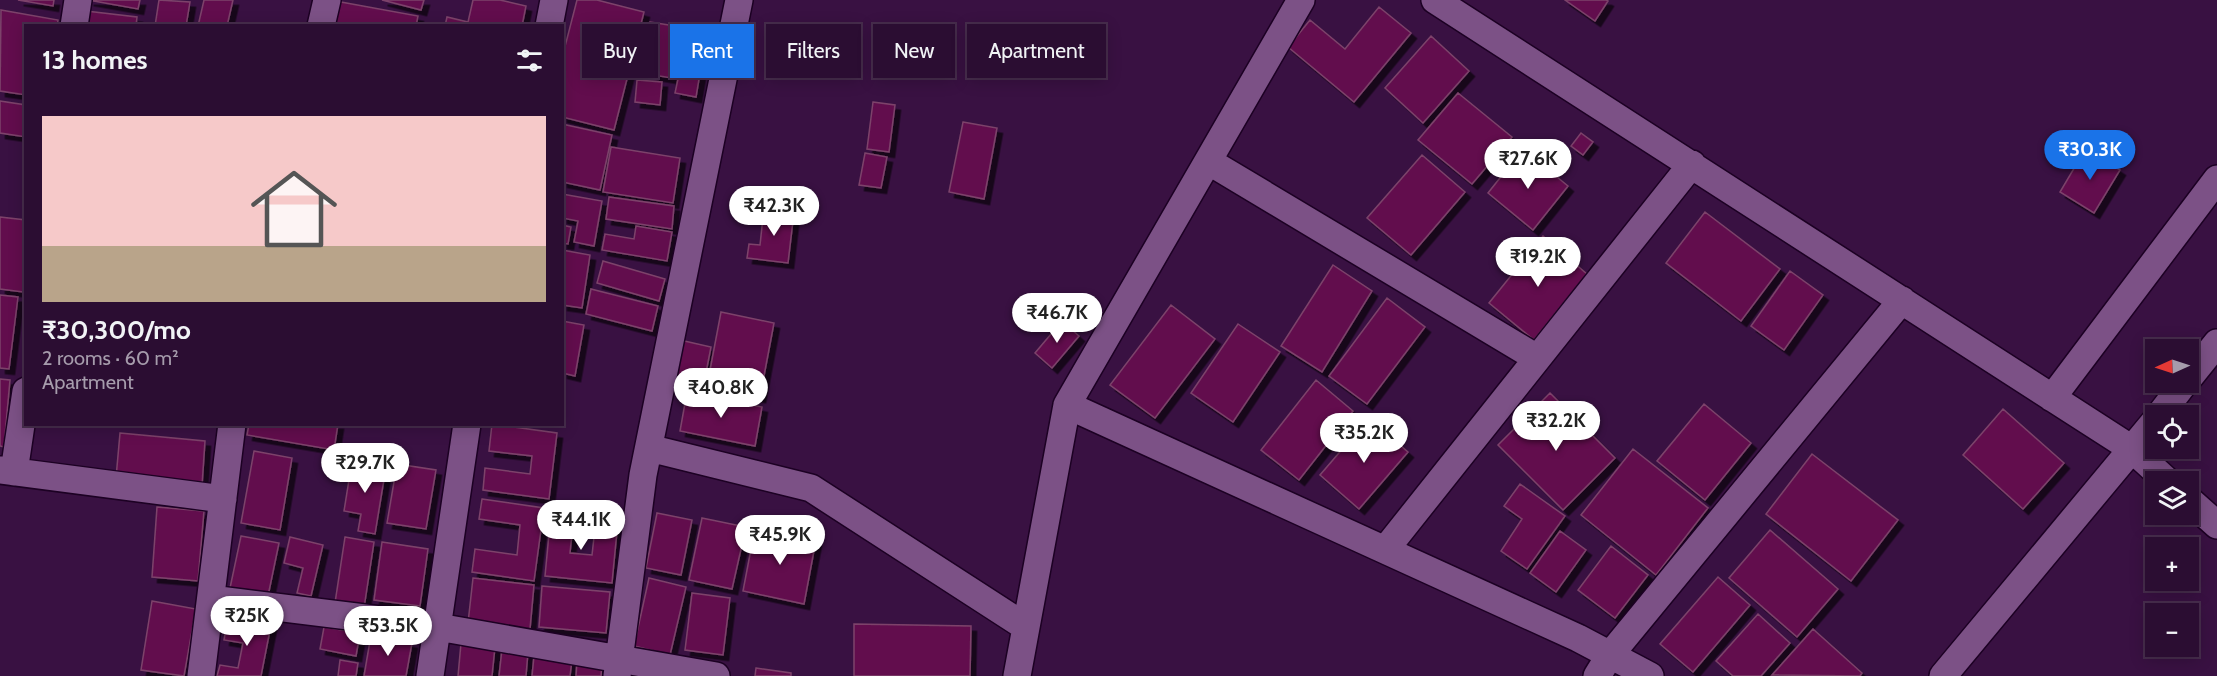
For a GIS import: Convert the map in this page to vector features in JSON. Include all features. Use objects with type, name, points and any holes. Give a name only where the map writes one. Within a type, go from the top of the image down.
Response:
[{"type":"street","points":[[74,24],[78,0]]},
{"type":"street","points":[[321,24],[327,0]]},
{"type":"street","points":[[549,24],[554,0]]},
{"type":"street","points":[[618,667],[643,476],[739,0]]},
{"type":"street","points":[[1017,676],[1067,405],[1301,0]]},
{"type":"street","points":[[1435,0],[2132,449],[2156,471]]},
{"type":"street","points":[[1208,161],[1537,358]]},
{"type":"street","points":[[1385,550],[1692,164]]},
{"type":"street","points":[[2052,398],[2217,179]]},
{"type":"street","points":[[1604,665],[1902,300]]},
{"type":"street","points":[[2199,365],[2217,343]]},
{"type":"street","points":[[2168,405],[2177,393]]},
{"type":"street","points":[[24,399],[7,471],[223,499]]},
{"type":"street","points":[[1067,405],[1385,550],[1604,665],[1650,676]]},
{"type":"street","points":[[201,676],[232,426]]},
{"type":"street","points":[[430,676],[467,426]]},
{"type":"street","points":[[1943,676],[2145,433]]},
{"type":"street","points":[[649,448],[811,488],[1026,627]]},
{"type":"street","points":[[2199,509],[2217,525]]},
{"type":"street","points":[[210,599],[438,627],[618,667],[716,676]]},
{"type":"building","points":[[18,0],[54,0],[53,6]]},
{"type":"building","points":[[88,0],[140,0],[138,9]]},
{"type":"building","points":[[159,0],[190,2],[186,24],[155,24]]},
{"type":"building","points":[[204,0],[233,0],[227,24],[198,24]]},
{"type":"building","points":[[330,0],[418,16],[416,24],[325,24]]},
{"type":"building","points":[[382,0],[424,0],[421,10]]},
{"type":"building","points":[[473,0],[500,0],[526,6],[522,24],[445,24],[447,17],[468,22]]},
{"type":"building","points":[[577,0],[597,0],[644,12],[641,24],[582,24],[582,78],[627,78],[614,130],[564,118],[564,50]]},
{"type":"building","points":[[1565,0],[1606,0],[1608,1],[1595,21]]},
{"type":"building","points":[[1379,7],[1411,33],[1354,102],[1288,47],[1310,20],[1345,49]]},
{"type":"building","points":[[1,10],[58,20],[57,24],[24,24],[24,95],[0,91]]},
{"type":"building","points":[[86,11],[137,17],[136,24],[85,24]]},
{"type":"building","points":[[650,22],[670,25],[670,78],[658,76],[658,24],[650,24]]},
{"type":"building","points":[[1431,36],[1469,71],[1423,123],[1385,88]]},
{"type":"building","points":[[672,78],[699,78],[696,97],[675,93],[678,79]]},
{"type":"building","points":[[637,80],[662,82],[660,105],[635,102]]},
{"type":"building","points":[[1458,93],[1512,137],[1472,184],[1418,140]]},
{"type":"building","points":[[0,101],[24,105],[24,137],[0,133]]},
{"type":"building","points":[[873,102],[895,105],[889,152],[867,149]]},
{"type":"building","points":[[963,122],[997,128],[984,199],[949,192]]},
{"type":"building","points":[[564,124],[612,135],[600,190],[564,182]]},
{"type":"building","points":[[1581,133],[1593,142],[1583,155],[1571,146]]},
{"type":"building","points":[[611,147],[680,158],[673,203],[603,192]]},
{"type":"building","points":[[2086,148],[2120,170],[2094,213],[2060,192]]},
{"type":"building","points":[[1523,149],[1568,186],[1533,230],[1488,193]]},
{"type":"building","points":[[865,153],[887,157],[881,188],[859,185]]},
{"type":"building","points":[[1422,155],[1465,192],[1411,255],[1367,218]]},
{"type":"building","points":[[564,194],[602,201],[594,246],[574,242],[578,221],[564,218]]},
{"type":"building","points":[[609,197],[674,206],[672,229],[606,219]]},
{"type":"building","points":[[764,208],[794,212],[788,263],[747,258],[749,244],[760,245]]},
{"type":"building","points":[[1705,212],[1780,269],[1741,321],[1666,263]]},
{"type":"building","points":[[0,217],[24,220],[23,292],[0,289]]},
{"type":"building","points":[[564,225],[571,227],[568,244],[564,243]]},
{"type":"building","points":[[636,226],[672,232],[667,261],[602,250],[605,234],[634,239]]},
{"type":"building","points":[[1543,236],[1587,274],[1534,340],[1489,303]]},
{"type":"building","points":[[564,250],[590,255],[582,308],[564,305]]},
{"type":"building","points":[[603,261],[665,279],[659,301],[597,283]]},
{"type":"building","points":[[1333,265],[1372,291],[1322,372],[1281,346]]},
{"type":"building","points":[[1790,271],[1823,295],[1784,350],[1751,326]]},
{"type":"building","points":[[591,289],[658,306],[652,331],[586,314]]},
{"type":"building","points":[[0,295],[18,297],[9,369],[0,368]]},
{"type":"building","points":[[1387,298],[1425,327],[1367,404],[1329,376]]},
{"type":"building","points":[[1171,305],[1215,339],[1155,418],[1110,385]]},
{"type":"building","points":[[721,312],[774,323],[760,397],[707,386]]},
{"type":"building","points":[[564,321],[584,325],[575,376],[564,373]]},
{"type":"building","points":[[1062,321],[1079,336],[1052,368],[1035,353]]},
{"type":"building","points":[[1238,324],[1280,352],[1233,422],[1191,393]]},
{"type":"building","points":[[680,340],[711,347],[703,388],[672,381]]},
{"type":"building","points":[[0,379],[10,380],[4,447],[0,446]]},
{"type":"building","points":[[1316,380],[1353,411],[1299,480],[1261,450]]},
{"type":"building","points":[[687,392],[762,407],[755,446],[680,431]]},
{"type":"building","points":[[1550,393],[1615,458],[1563,510],[1498,445]]},
{"type":"building","points":[[1704,404],[1751,443],[1705,500],[1657,461]]},
{"type":"building","points":[[2003,409],[2064,463],[2023,509],[1963,455]]},
{"type":"building","points":[[1369,418],[1408,452],[1359,509],[1320,475]]},
{"type":"building","points":[[249,426],[338,426],[334,450],[247,435]]},
{"type":"building","points":[[492,426],[557,433],[549,499],[483,490],[485,468],[530,474],[532,456],[489,451]]},
{"type":"building","points":[[120,433],[205,441],[202,486],[116,478]]},
{"type":"building","points":[[1633,449],[1708,508],[1656,575],[1581,515]]},
{"type":"building","points":[[254,451],[292,458],[280,530],[241,523]]},
{"type":"building","points":[[1812,454],[1898,520],[1851,581],[1766,514]]},
{"type":"building","points":[[352,461],[386,467],[375,534],[358,531],[361,514],[344,511]]},
{"type":"building","points":[[397,464],[436,470],[426,529],[387,523]]},
{"type":"building","points":[[1520,484],[1565,516],[1527,569],[1501,551],[1522,519],[1504,506]]},
{"type":"building","points":[[482,499],[544,508],[534,581],[472,572],[475,549],[517,555],[520,525],[479,519]]},
{"type":"building","points":[[157,507],[204,511],[198,581],[152,577]]},
{"type":"building","points":[[551,513],[574,515],[570,553],[592,555],[596,519],[618,521],[612,583],[545,576]]},
{"type":"building","points":[[657,513],[692,520],[681,575],[646,568]]},
{"type":"building","points":[[702,518],[746,527],[732,589],[689,580]]},
{"type":"building","points":[[755,528],[816,540],[804,604],[743,591]]},
{"type":"building","points":[[1770,530],[1838,589],[1797,637],[1729,578]]},
{"type":"building","points":[[1560,531],[1586,550],[1556,592],[1530,573]]},
{"type":"building","points":[[241,536],[279,543],[268,596],[230,588]]},
{"type":"building","points":[[290,537],[323,545],[311,596],[297,593],[303,568],[284,563]]},
{"type":"building","points":[[345,537],[374,542],[364,608],[335,603]]},
{"type":"building","points":[[382,542],[428,549],[420,606],[374,600]]},
{"type":"building","points":[[1611,546],[1648,575],[1615,618],[1578,590]]},
{"type":"building","points":[[1718,577],[1750,605],[1693,672],[1660,644]]},
{"type":"building","points":[[473,578],[534,585],[530,629],[468,623]]},
{"type":"building","points":[[649,578],[686,587],[670,655],[634,646]]},
{"type":"building","points":[[542,586],[610,592],[606,633],[539,627]]},
{"type":"building","points":[[692,593],[730,598],[723,655],[685,650]]},
{"type":"building","points":[[152,601],[196,609],[184,676],[141,670]]},
{"type":"building","points":[[1758,614],[1790,643],[1761,676],[1733,676],[1716,661]]},
{"type":"building","points":[[228,617],[271,625],[261,676],[217,676],[220,665],[238,668],[243,643],[224,640]]},
{"type":"building","points":[[854,624],[971,626],[970,676],[854,676]]},
{"type":"building","points":[[324,627],[360,633],[356,656],[320,649]]},
{"type":"building","points":[[1813,629],[1862,673],[1860,676],[1772,675]]},
{"type":"building","points":[[371,635],[412,643],[406,676],[364,676]]},
{"type":"building","points":[[461,643],[495,647],[492,676],[458,676]]},
{"type":"building","points":[[502,649],[528,652],[526,676],[499,676]]},
{"type":"building","points":[[534,656],[572,660],[570,676],[532,676]]},
{"type":"building","points":[[340,660],[358,663],[356,676],[338,676]]},
{"type":"building","points":[[577,661],[602,663],[601,676],[576,676]]},
{"type":"building","points":[[756,668],[791,673],[791,676],[755,676]]}]
